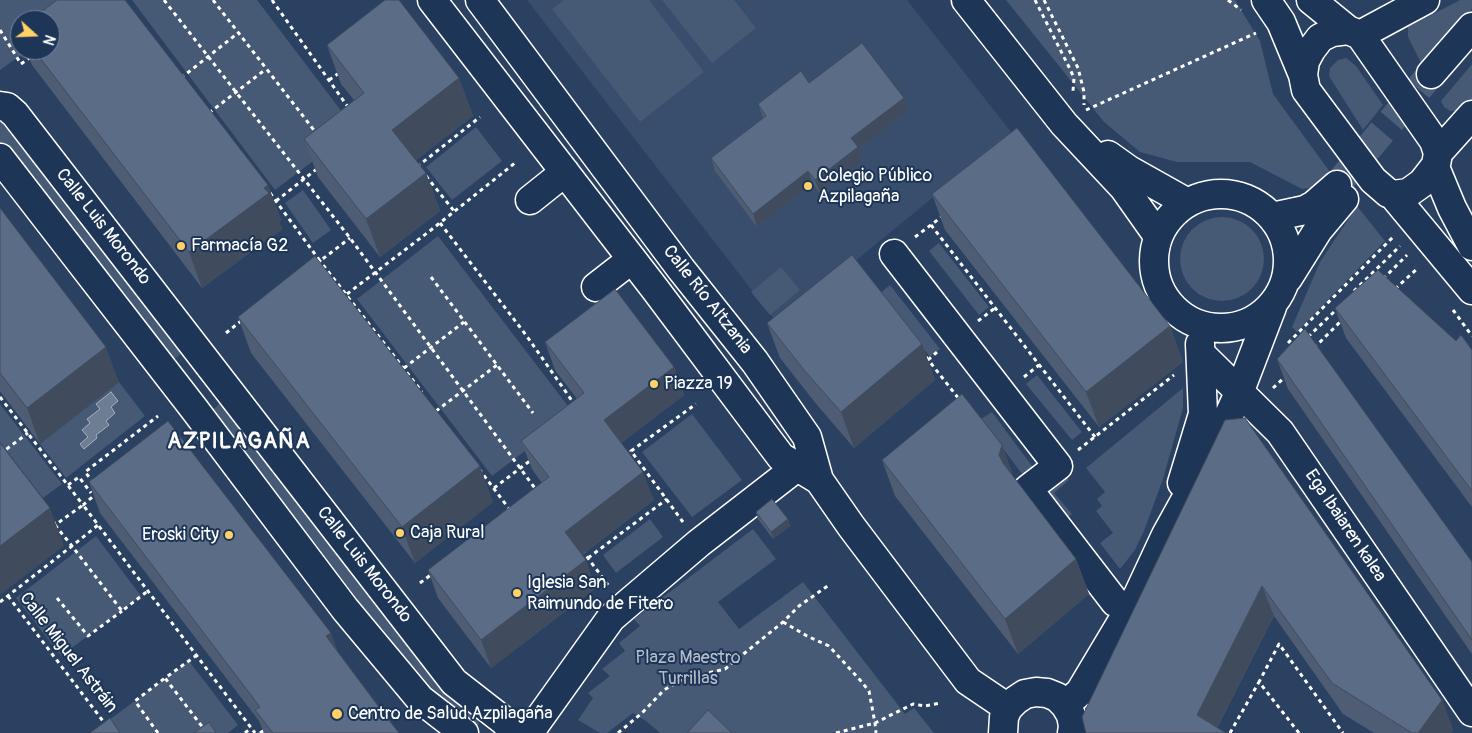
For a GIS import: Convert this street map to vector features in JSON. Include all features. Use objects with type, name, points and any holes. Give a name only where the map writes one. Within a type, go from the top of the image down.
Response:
[{"type":"street","name":"Calle Río Altzania","points":[[432,0],[632,259],[781,457],[808,474],[851,526],[968,681],[1006,720]]},
{"type":"street","name":"Calle Río Altzania","points":[[480,0],[681,269],[755,362],[807,437],[808,474]]},
{"type":"street","points":[[966,0],[1064,124],[1124,188],[1158,236]]},
{"type":"street","points":[[1266,0],[1281,22],[1306,90],[1373,180],[1388,193],[1408,193],[1422,182],[1436,160],[1472,115]]},
{"type":"street","points":[[1311,0],[1354,33],[1434,141],[1436,160],[1452,208],[1472,246]]},
{"type":"street","points":[[1302,75],[1305,62],[1320,38],[1332,32],[1354,33],[1425,0]]},
{"type":"street","points":[[1472,27],[1434,81],[1472,48]]},
{"type":"street","points":[[529,126],[536,112],[548,103],[556,100]]},
{"type":"street","name":"Calle Luis Morondo","points":[[0,106],[7,106],[15,114],[454,682],[504,721],[515,733]]},
{"type":"street","points":[[1064,124],[1129,170],[1186,202]]},
{"type":"street","points":[[546,148],[557,148],[566,144],[577,128]]},
{"type":"street","points":[[0,158],[195,410],[345,609],[420,699],[464,733]]},
{"type":"street","points":[[530,200],[565,172]]},
{"type":"street","points":[[1272,307],[1252,322],[1232,328],[1218,329],[1199,325],[1171,307],[1160,290],[1154,269],[1158,236],[1169,218],[1186,202],[1225,192],[1260,204],[1272,217],[1286,240],[1289,264],[1288,278]]},
{"type":"street","points":[[1065,705],[1080,692],[1138,595],[1166,535],[1212,452],[1239,393],[1272,307],[1340,192],[1305,210],[1272,217]]},
{"type":"street","points":[[1393,194],[1472,290]]},
{"type":"street","points":[[894,254],[1058,466],[1028,489],[1115,602]]},
{"type":"street","name":"Calle Río Altzania","points":[[596,287],[632,259]]},
{"type":"street","points":[[1166,535],[1203,414],[1199,325]]},
{"type":"street","name":"Ega Ibaiaren kalea","points":[[1201,354],[1280,432],[1472,712]]},
{"type":"street","points":[[170,380],[201,355]]},
{"type":"street","points":[[195,410],[226,385]]},
{"type":"street","points":[[529,733],[611,618],[624,605],[699,543],[808,474]]},
{"type":"street","points":[[1006,720],[1016,700],[1025,694],[1047,693],[1065,705],[1071,715],[1072,733]]},
{"type":"path","points":[[164,0],[376,272],[539,493]]},
{"type":"path","points":[[214,0],[238,34],[317,135]]},
{"type":"path","points":[[272,0],[353,114]]},
{"type":"path","points":[[1035,0],[1074,78],[1073,91],[1070,96]]},
{"type":"path","points":[[1044,0],[1078,68],[1084,92],[1083,111],[1262,30]]},
{"type":"path","points":[[0,30],[10,46]]},
{"type":"path","points":[[185,86],[180,79],[238,34]]},
{"type":"path","points":[[329,80],[345,68]]},
{"type":"path","points":[[202,108],[208,115],[266,69]]},
{"type":"path","points":[[454,211],[418,166],[480,117]]},
{"type":"path","points":[[347,294],[515,163]]},
{"type":"path","points":[[276,201],[320,167]]},
{"type":"path","points":[[270,193],[425,397]]},
{"type":"path","points":[[894,254],[949,211]]},
{"type":"path","points":[[440,223],[526,335],[579,410]]},
{"type":"path","points":[[931,225],[1095,437]]},
{"type":"path","points":[[1286,346],[1393,237]]},
{"type":"path","points":[[312,267],[350,238]]},
{"type":"path","points":[[1351,295],[1400,246]]},
{"type":"path","points":[[1381,281],[1408,255]]},
{"type":"path","points":[[1390,294],[1418,267]]},
{"type":"path","points":[[431,277],[532,413]]},
{"type":"path","points":[[1302,344],[1344,302]]},
{"type":"path","points":[[1314,348],[1347,315]]},
{"type":"path","points":[[226,333],[242,321]]},
{"type":"path","points":[[404,368],[464,322]]},
{"type":"path","points":[[922,352],[961,402]]},
{"type":"path","points":[[547,366],[555,360]]},
{"type":"path","points":[[436,411],[497,365]]},
{"type":"path","points":[[1274,388],[1293,368]]},
{"type":"path","points":[[1102,431],[1180,370]]},
{"type":"path","points":[[0,397],[149,590],[255,733]]},
{"type":"path","points":[[431,404],[442,419]]},
{"type":"path","points":[[696,404],[631,451],[699,543]]},
{"type":"path","points":[[94,483],[85,472],[158,416]]},
{"type":"path","points":[[0,454],[28,433]]},
{"type":"path","points":[[494,488],[534,457]]},
{"type":"path","points":[[477,465],[512,513]]},
{"type":"path","points":[[68,485],[79,477],[91,493]]},
{"type":"path","points":[[87,488],[102,477]]},
{"type":"path","points":[[55,525],[102,490]]},
{"type":"path","points":[[588,558],[666,499]]},
{"type":"path","points":[[50,517],[122,611]]},
{"type":"path","points":[[8,596],[98,525]]},
{"type":"path","points":[[577,544],[624,605]]},
{"type":"path","name":"Calle Luis Morondo","points":[[420,583],[435,571]]},
{"type":"path","points":[[618,733],[642,713],[664,690],[683,679],[726,668],[784,622],[799,606],[828,585]]},
{"type":"path","points":[[57,598],[88,636],[149,590]]},
{"type":"path","name":"Calle Miguel Astráin","points":[[0,602],[8,596],[107,726]]},
{"type":"path","points":[[784,622],[807,636],[829,646],[860,680],[869,691],[876,733]]},
{"type":"path","points":[[1230,733],[1279,644],[1343,733]]},
{"type":"path","points":[[158,733],[135,701],[197,655]]},
{"type":"path","points":[[165,678],[207,733]]},
{"type":"path","points":[[1258,682],[1299,733]]},
{"type":"path","points":[[836,733],[875,723],[913,704],[925,706],[942,703]]},
{"type":"path","points":[[260,733],[268,727]]},
{"type":"path","points":[[245,733],[251,728]]},
{"type":"shaded area","name":"Colegio Público Azpilagaña","points":[[527,0],[907,0],[1012,133],[778,324]]},
{"type":"shaded area","points":[[111,392],[118,401],[111,407],[115,413],[106,421],[109,425],[96,435],[97,438],[84,449],[80,444],[88,437],[82,430],[90,423],[87,419],[100,409],[96,404]]},
{"type":"green space","points":[[0,0],[96,0],[60,16],[60,10],[10,10],[10,60],[14,60],[0,70]]},
{"type":"green space","points":[[132,0],[257,0],[355,129],[275,190]]},
{"type":"green space","points":[[564,0],[649,0],[704,72],[640,122],[552,9]]},
{"type":"green space","points":[[662,0],[734,0],[756,28],[712,63]]},
{"type":"green space","points":[[1006,0],[1235,0],[1260,41],[1273,94],[1333,176],[1317,187],[1302,189],[1250,162],[1177,162],[1140,152],[1104,122]]},
{"type":"green space","points":[[1460,0],[1472,0],[1472,9],[1423,67],[1408,37],[1408,27]]},
{"type":"green space","points":[[1346,58],[1356,66],[1383,105],[1363,130],[1329,76],[1330,68],[1338,60]]},
{"type":"green space","points":[[1472,64],[1472,102],[1461,111],[1450,111],[1444,107],[1441,101]]},
{"type":"green space","points":[[0,121],[184,351],[170,363],[0,145]]},
{"type":"green space","points":[[476,127],[502,161],[452,200],[426,167]]},
{"type":"green space","points":[[303,190],[331,230],[313,243],[285,203]]},
{"type":"green space","points":[[1357,206],[1385,241],[1297,332],[1292,327],[1320,262]]},
{"type":"green space","points":[[1214,217],[1230,217],[1246,224],[1257,235],[1264,251],[1261,275],[1252,289],[1246,294],[1230,301],[1214,301],[1198,294],[1187,283],[1180,267],[1180,251],[1187,235],[1198,224]]},
{"type":"green space","points":[[438,236],[574,414],[492,476],[357,299]]},
{"type":"green space","points":[[939,243],[989,307],[979,315],[929,251]]},
{"type":"green space","points":[[781,267],[800,290],[770,315],[751,292]]},
{"type":"green space","points":[[890,285],[940,349],[930,357],[880,293]]},
{"type":"green space","points":[[1037,375],[1082,432],[1072,440],[1026,384]]},
{"type":"green space","points":[[119,382],[145,416],[66,478],[40,444]]},
{"type":"green space","points":[[1183,388],[1183,408],[1163,479],[1135,550],[1120,569],[1100,543],[1113,533],[1096,511],[1102,506],[1097,499],[1105,492],[1086,468]]},
{"type":"green space","points":[[221,402],[404,641],[466,709],[478,719],[479,725],[470,726],[427,687],[396,653],[211,415]]},
{"type":"green space","points":[[0,404],[62,484],[43,498],[0,442]]},
{"type":"green space","points":[[992,412],[1035,470],[1025,478],[981,419]]},
{"type":"green space","points":[[692,414],[742,480],[692,517],[642,452]]},
{"type":"green space","points":[[1059,469],[1069,480],[1054,493],[1072,514],[1060,524],[1033,491]]},
{"type":"green space","points":[[650,519],[663,537],[616,573],[603,555]]},
{"type":"green space","name":"Plaza Maestro Turrillas","points":[[753,529],[776,559],[718,602],[739,629],[803,582],[905,714],[914,708],[934,733],[660,733],[633,713],[607,733],[600,733],[578,720],[593,698],[588,693],[610,676],[602,669],[625,651],[619,643],[640,626],[634,619]]},
{"type":"green space","points":[[96,536],[141,596],[61,656],[16,598]]},
{"type":"green space","points":[[189,661],[238,725],[228,733],[119,733],[109,720]]},
{"type":"building","points":[[57,0],[125,0],[268,185],[264,188],[269,193],[189,252],[42,60],[60,60],[60,10],[44,10]]},
{"type":"building","points":[[385,0],[399,0],[459,78],[392,130],[426,173],[366,219],[304,139],[364,93],[327,45]]},
{"type":"building","points":[[862,43],[904,98],[851,138],[858,147],[815,180],[808,171],[753,214],[711,158],[766,116],[758,104],[801,71],[809,83]]},
{"type":"building","points":[[1017,128],[1170,326],[1086,392],[932,194]]},
{"type":"building","points":[[0,208],[106,347],[27,408],[0,373]]},
{"type":"building","points":[[852,255],[922,344],[841,412],[804,370],[767,323]]},
{"type":"building","points":[[315,256],[480,466],[402,527],[238,317]]},
{"type":"building","points":[[1378,270],[1456,341],[1461,335],[1472,350],[1472,491],[1335,308]]},
{"type":"building","points":[[615,289],[674,367],[604,420],[643,472],[565,532],[586,560],[481,640],[428,570],[549,477],[521,441],[584,393],[545,342]]},
{"type":"building","points":[[1305,329],[1472,562],[1472,640],[1277,359]]},
{"type":"building","points":[[962,394],[1002,445],[999,455],[1003,463],[1076,559],[1005,619],[882,460]]},
{"type":"building","points":[[1245,418],[1442,700],[1418,733],[1412,733],[1332,683],[1262,586],[1197,715],[1226,733],[1086,733],[1082,717],[1225,420]]},
{"type":"building","points":[[168,421],[331,633],[326,636],[399,733],[273,733],[255,710],[260,707],[89,482]]},
{"type":"building","points":[[0,443],[50,508],[0,546]]},
{"type":"building","points":[[772,499],[788,519],[771,532],[756,512]]},
{"type":"building","points":[[708,710],[732,733],[687,733]]},
{"type":"building","points":[[110,718],[120,733],[90,733]]},
{"type":"building","points":[[209,722],[216,733],[194,733]]},
{"type":"tunnel","points":[[1337,185],[1431,74]]},
{"type":"place","name":"Colegio Público Azpilagaña","points":[[808,186]]},
{"type":"place","name":"Farmacía G2","points":[[181,246]]},
{"type":"place","name":"Piazza 19","points":[[654,384]]},
{"type":"place","name":"Caja Rural","points":[[400,533]]},
{"type":"place","name":"Eroski City","points":[[229,535]]},
{"type":"place","name":"Iglesia San Raimundo de Fitero","points":[[517,593]]},
{"type":"place","name":"Centro de Salud Azpilagaña","points":[[337,714]]},
{"type":"district","name":"AZPILAGAÑA","points":[[239,442]]}]
